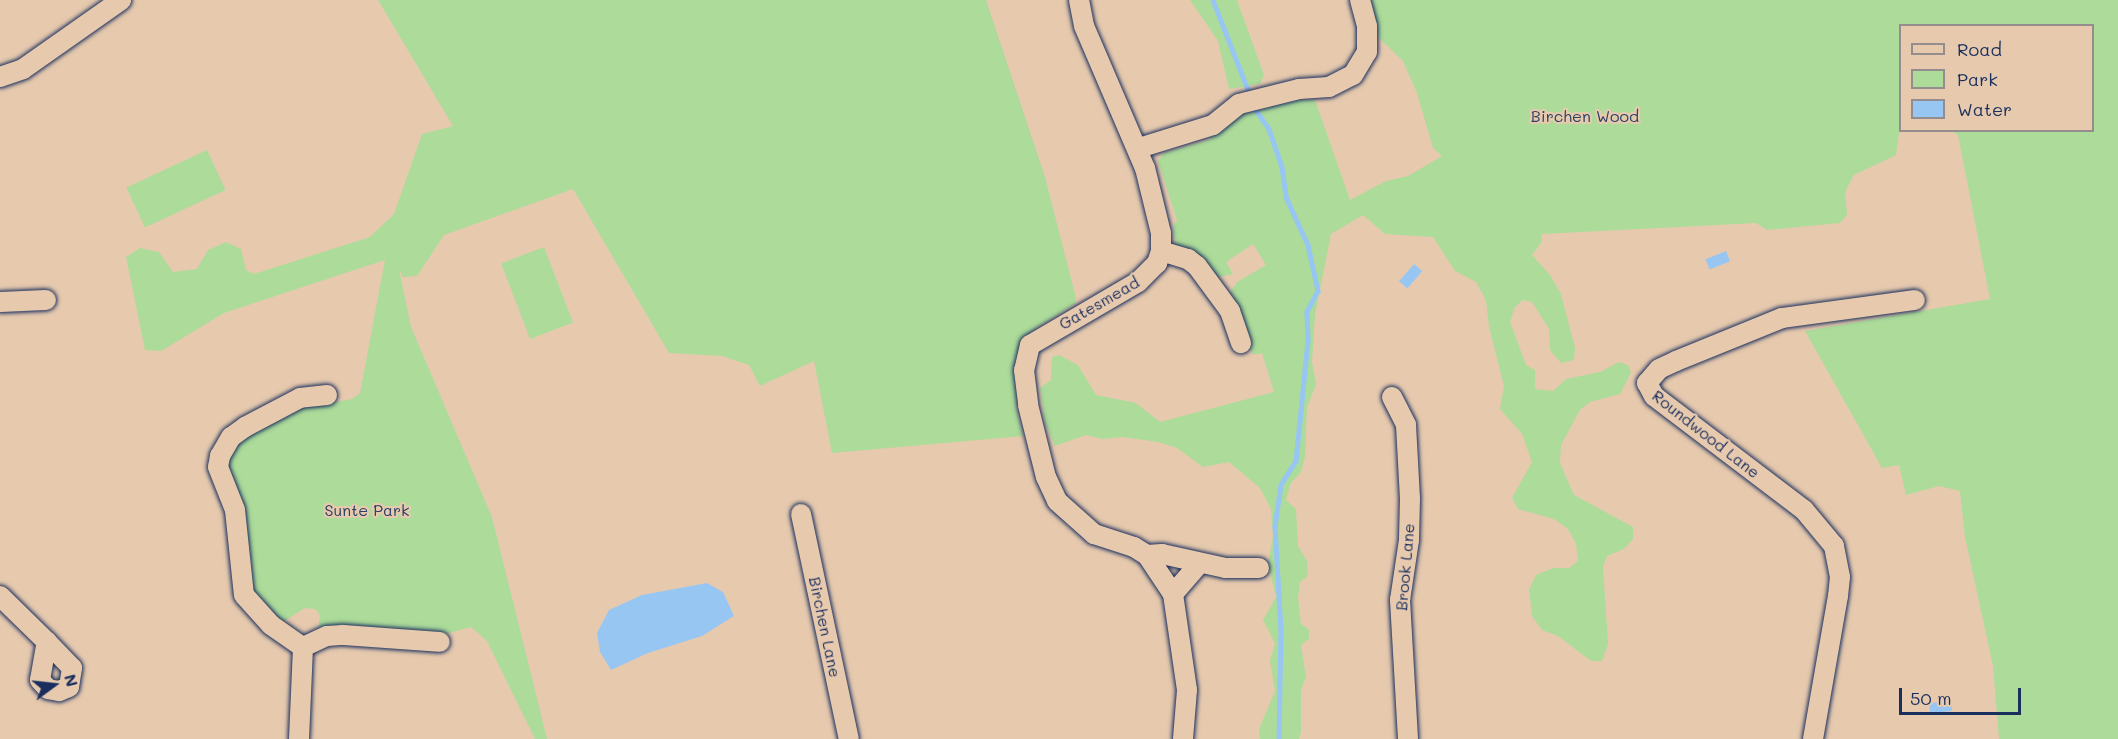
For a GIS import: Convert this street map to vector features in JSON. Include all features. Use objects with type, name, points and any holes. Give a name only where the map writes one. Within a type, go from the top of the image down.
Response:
[{"type":"street","points":[[0,77],[23,69],[121,0]]},
{"type":"street","points":[[1079,0],[1091,45],[1139,148],[1161,233],[1161,251],[1188,259],[1197,266],[1230,311],[1241,343]]},
{"type":"street","points":[[1139,148],[1213,124],[1239,104],[1263,97],[1329,87],[1353,75],[1367,52],[1367,26],[1360,0]]},
{"type":"street","name":"Gatesmead","points":[[1161,251],[1147,276],[1030,345],[1024,370],[1035,440],[1057,501],[1094,534],[1134,547],[1147,555],[1162,554],[1199,564],[1259,568]]},
{"type":"street","points":[[0,302],[46,300]]},
{"type":"street","name":"Roundwood Lane","points":[[1813,739],[1838,596],[1840,577],[1834,546],[1804,510],[1654,396],[1647,382],[1650,377],[1676,361],[1782,318],[1916,300]]},
{"type":"street","points":[[303,646],[271,625],[244,595],[235,510],[218,467],[220,456],[231,437],[245,427],[300,398],[327,395]]},
{"type":"street","name":"Brook Lane","points":[[1392,397],[1406,425],[1408,447],[1409,540],[1400,600],[1408,739]]},
{"type":"street","name":"Birchen Lane","points":[[801,514],[849,739]]},
{"type":"street","points":[[1147,555],[1173,594],[1187,690],[1183,739]]},
{"type":"street","points":[[1173,594],[1199,564]]},
{"type":"street","points":[[0,596],[47,642]]},
{"type":"street","points":[[303,646],[327,636],[343,635],[440,642]]},
{"type":"street","points":[[299,733],[303,646]]},
{"type":"green space","name":"Sunte Park","points":[[378,0],[986,0],[1045,177],[1076,298],[1075,304],[1036,328],[1017,354],[1021,405],[1016,407],[1023,436],[832,453],[814,361],[760,386],[749,365],[722,356],[669,353],[573,189],[444,235],[417,276],[403,277],[399,269],[411,327],[492,517],[547,739],[535,739],[487,641],[471,627],[446,634],[342,629],[318,632],[320,615],[315,609],[305,608],[281,623],[253,594],[250,551],[239,497],[226,461],[243,436],[294,409],[352,399],[360,393],[385,260],[224,313],[161,351],[145,350],[126,257],[140,248],[159,252],[173,272],[197,269],[208,250],[226,242],[241,249],[246,270],[254,274],[370,237],[394,214],[422,134],[453,126]]},
{"type":"green space","points":[[1190,0],[1237,0],[1264,75],[1260,84],[1229,89],[1218,41]]},
{"type":"green space","name":"Birchen Wood","points":[[1369,0],[2118,0],[2118,739],[1999,739],[1993,666],[1965,537],[1960,491],[1939,486],[1906,495],[1899,465],[1882,468],[1805,331],[1990,299],[1958,135],[1954,132],[2094,132],[2094,24],[1899,24],[1899,132],[1896,155],[1854,175],[1845,192],[1847,215],[1840,223],[1767,230],[1756,223],[1542,234],[1541,243],[1532,255],[1550,275],[1561,294],[1575,348],[1574,360],[1561,363],[1550,350],[1549,329],[1532,302],[1523,300],[1515,307],[1510,322],[1526,365],[1535,370],[1535,389],[1553,391],[1566,379],[1600,372],[1619,362],[1628,365],[1631,373],[1620,394],[1590,402],[1580,410],[1561,445],[1560,463],[1574,495],[1633,527],[1633,539],[1624,549],[1607,556],[1603,567],[1608,644],[1602,661],[1591,661],[1558,636],[1542,630],[1532,616],[1529,590],[1536,575],[1553,568],[1569,568],[1578,561],[1576,544],[1568,529],[1554,519],[1518,509],[1512,498],[1532,462],[1522,434],[1500,409],[1504,386],[1489,327],[1486,300],[1476,282],[1455,271],[1433,237],[1385,234],[1363,215],[1331,234],[1315,315],[1312,362],[1316,384],[1307,408],[1305,457],[1301,472],[1291,483],[1286,500],[1296,509],[1298,546],[1307,561],[1308,576],[1300,582],[1298,597],[1301,624],[1309,629],[1309,639],[1301,645],[1306,677],[1301,690],[1301,732],[1299,739],[1260,739],[1259,729],[1275,691],[1270,661],[1275,643],[1263,620],[1276,597],[1268,563],[1273,536],[1271,509],[1260,488],[1229,462],[1203,467],[1177,448],[1158,442],[1122,437],[1102,439],[1086,435],[1055,446],[1045,423],[1040,388],[1051,380],[1052,357],[1059,355],[1078,365],[1096,395],[1136,403],[1160,422],[1274,392],[1262,353],[1253,355],[1229,294],[1237,282],[1266,265],[1253,244],[1226,262],[1233,274],[1213,278],[1176,249],[1173,226],[1177,220],[1158,161],[1164,153],[1209,140],[1234,115],[1295,100],[1315,100],[1350,200],[1386,181],[1408,176],[1442,156],[1433,148],[1417,93],[1403,61],[1378,37]]},
{"type":"green space","points":[[207,150],[226,190],[145,227],[126,188]]},
{"type":"green space","points":[[544,247],[573,323],[530,339],[501,263]]},
{"type":"water","points":[[1726,251],[1730,261],[1710,269],[1706,259]]},
{"type":"water","points":[[1414,264],[1422,271],[1407,289],[1399,281]]},
{"type":"water","points":[[707,583],[723,592],[734,616],[702,636],[648,653],[611,670],[600,652],[597,633],[609,610],[642,595]]},
{"type":"water","points":[[1951,701],[1952,711],[1930,713],[1929,703]]},
{"type":"waterway","points":[[1213,0],[1250,95]]},
{"type":"waterway","points":[[1253,106],[1269,129],[1282,167],[1286,197],[1308,245],[1318,291],[1307,312],[1308,341],[1296,461],[1281,485],[1275,526],[1281,629],[1279,739]]}]
